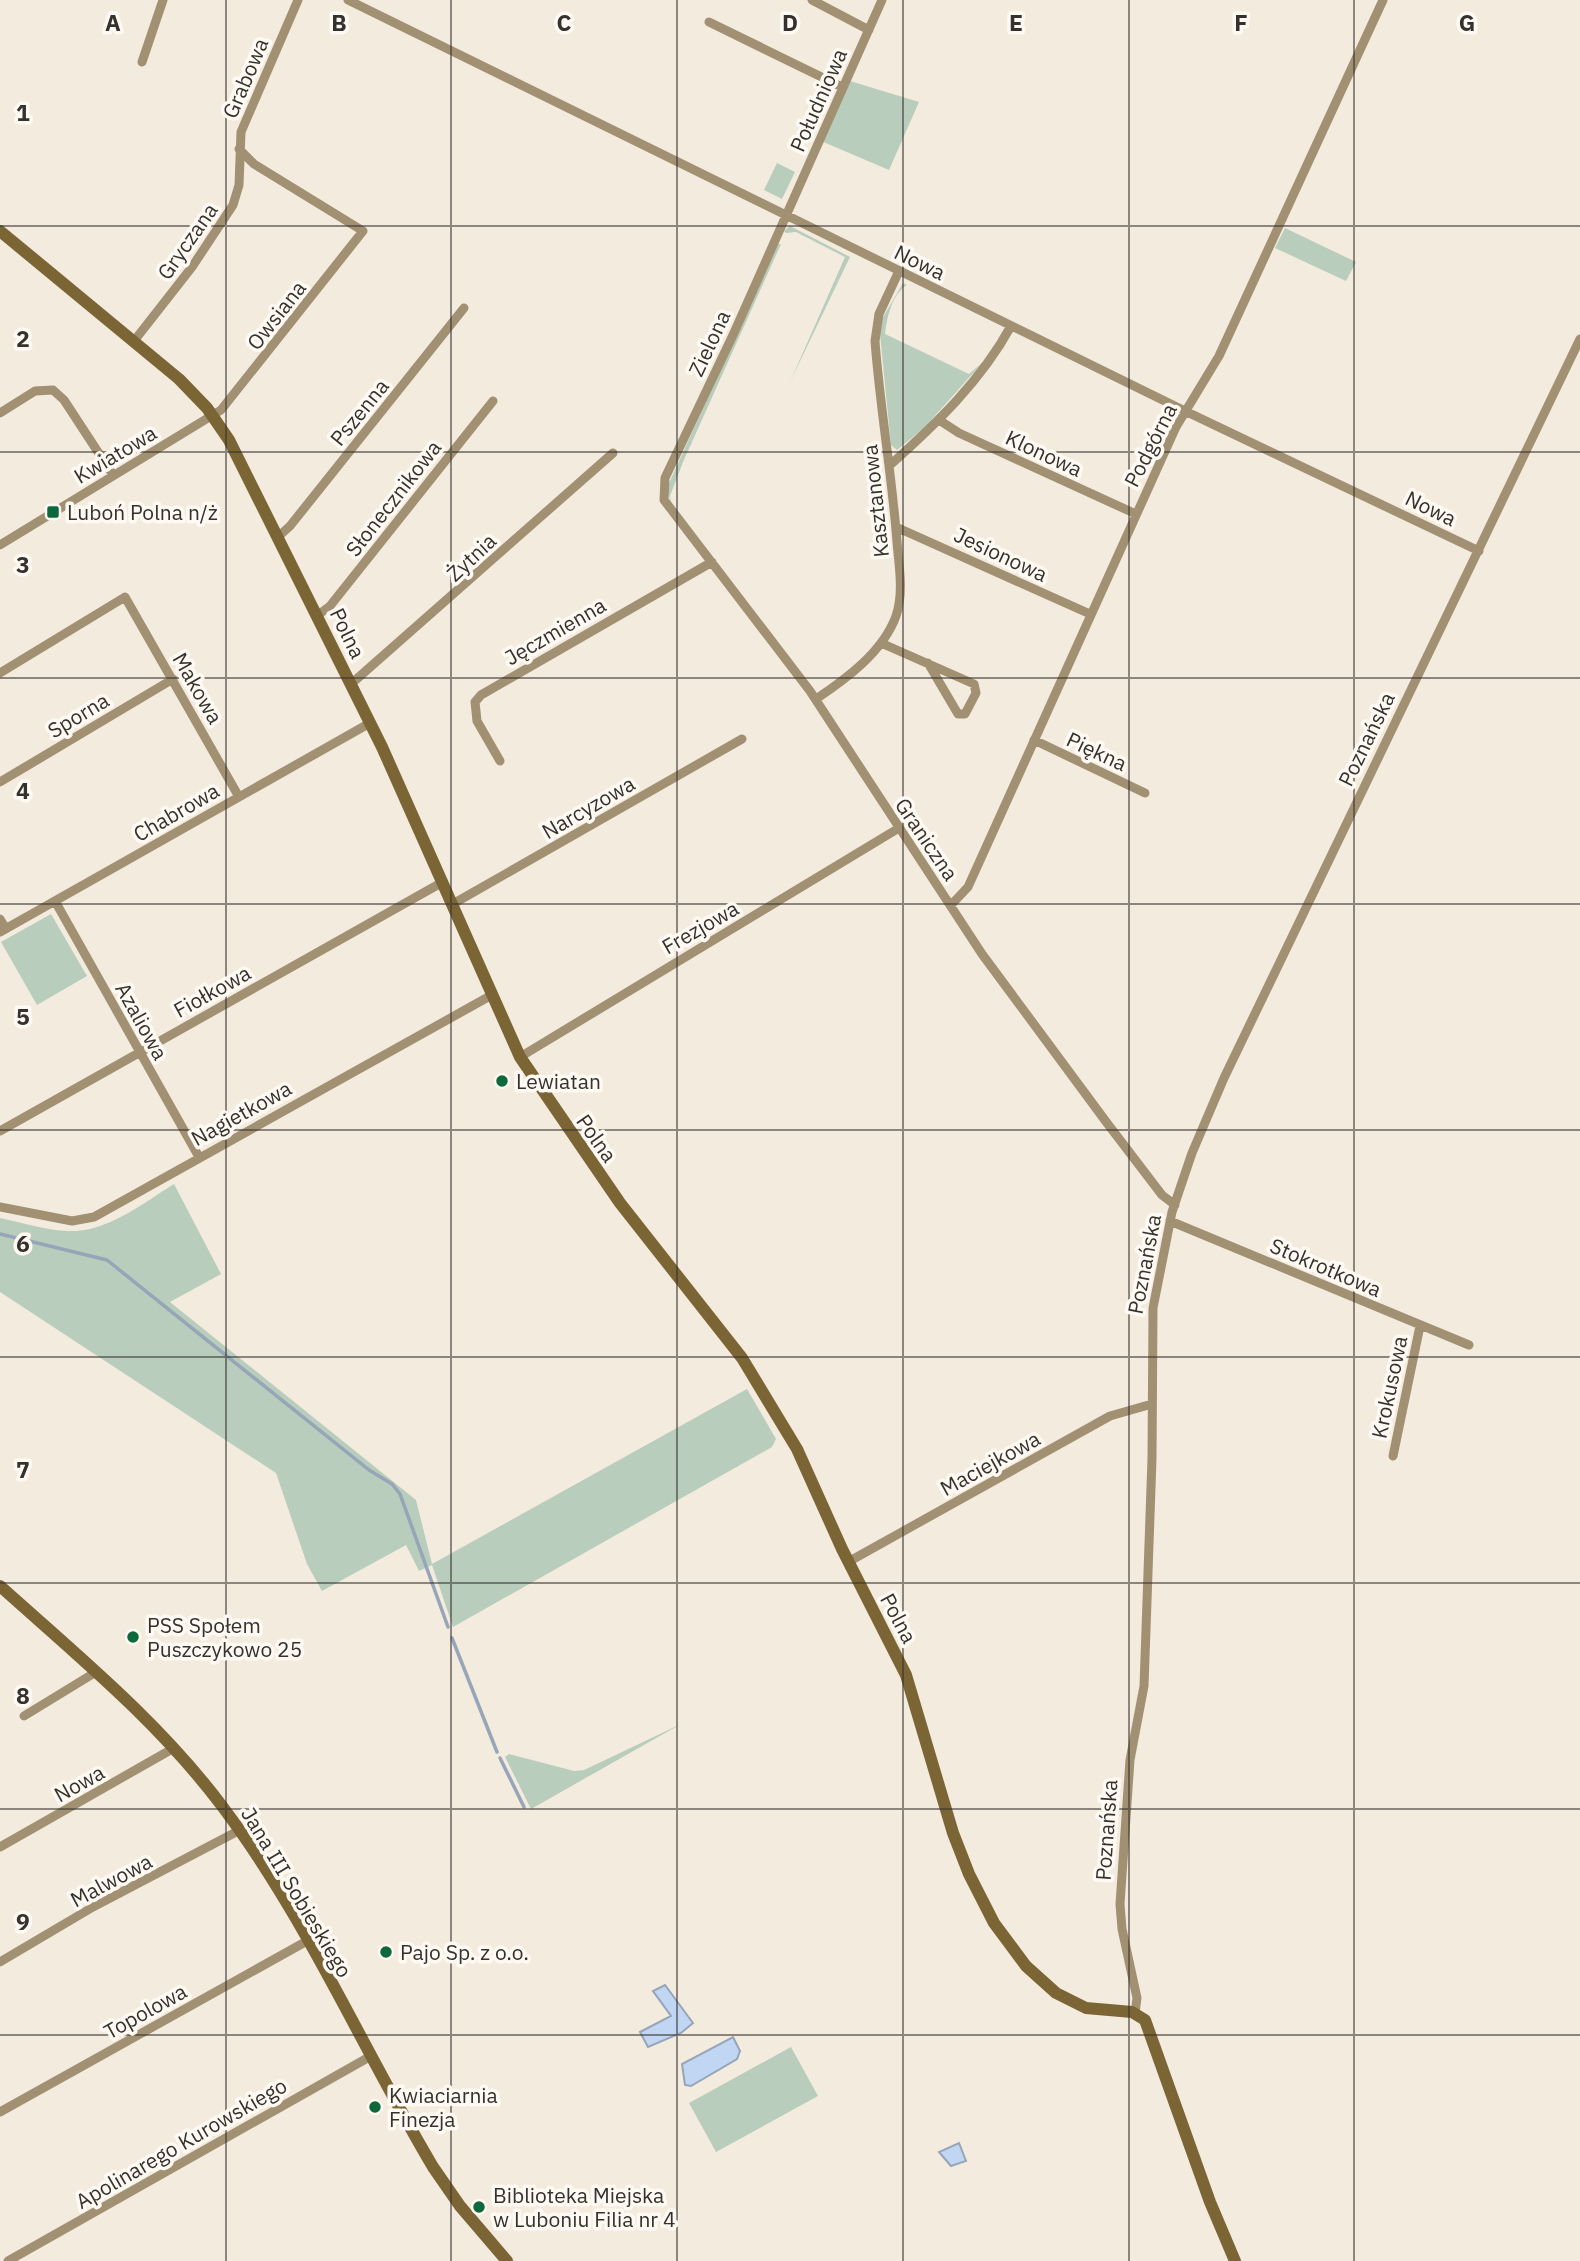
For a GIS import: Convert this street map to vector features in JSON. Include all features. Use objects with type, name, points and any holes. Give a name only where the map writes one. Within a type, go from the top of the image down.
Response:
[{"type":"street","points":[[142,62],[163,0]]},
{"type":"street","name":"Grabowa","points":[[298,0],[240,132],[239,149],[254,164],[363,231]]},
{"type":"street","name":"Nowa","points":[[348,0],[1185,411],[1479,551]]},
{"type":"street","points":[[812,0],[869,30]]},
{"type":"street","name":"Południowa","points":[[786,214],[882,0]]},
{"type":"street","name":"Podgórna","points":[[951,905],[968,887],[1136,514],[1185,411],[1219,356],[1383,0]]},
{"type":"street","points":[[709,22],[842,87]]},
{"type":"street","name":"Gryczana","points":[[134,341],[192,267],[233,205],[239,185],[239,149]]},
{"type":"street","name":"Zielona","points":[[663,486],[786,214]]},
{"type":"street","name":"Polna","points":[[0,231],[178,379],[213,416],[234,449],[279,536],[370,723],[490,996],[520,1057],[620,1203],[712,1318],[756,1380],[797,1449],[848,1562],[909,1682],[953,1833],[969,1874],[998,1930],[1026,1966],[1063,1998],[1086,2008],[1135,2013]]},
{"type":"street","name":"Owsiana","points":[[213,416],[240,390],[363,231]]},
{"type":"street","name":"Kasztanowa","points":[[816,699],[881,643],[895,617],[900,599],[896,527],[875,332],[882,306],[899,271]]},
{"type":"street","name":"Pszenna","points":[[279,536],[293,523],[464,308]]},
{"type":"street","points":[[889,466],[939,420],[992,360],[1011,326]]},
{"type":"street","name":"Poznańska","points":[[1235,2261],[1210,2202],[1147,2024],[1135,2013],[1137,1998],[1124,1940],[1120,1904],[1130,1760],[1143,1686],[1153,1308],[1170,1221],[1224,1078],[1580,339]]},
{"type":"street","points":[[0,413],[35,391],[52,390],[64,400],[113,475]]},
{"type":"street","name":"Słonecznikowa","points":[[318,615],[333,602],[493,401]]},
{"type":"street","name":"Kwiatowa","points":[[0,545],[213,416]]},
{"type":"street","name":"Klonowa","points":[[939,420],[959,433],[1136,514]]},
{"type":"street","name":"Żytnia","points":[[351,684],[613,453]]},
{"type":"street","name":"Graniczna","points":[[663,486],[667,506],[816,699],[982,954],[1162,1195],[1175,1205]]},
{"type":"street","name":"Jesionowa","points":[[896,527],[1090,614]]},
{"type":"street","name":"Jęczmienna","points":[[500,761],[477,720],[475,702],[481,695],[712,562]]},
{"type":"street","name":"Makowa","points":[[0,673],[125,597],[239,797]]},
{"type":"street","points":[[881,643],[928,663],[976,687],[965,713],[958,714],[928,663]]},
{"type":"street","name":"Sporna","points":[[0,782],[173,679]]},
{"type":"street","name":"Chabrowa","points":[[3,930],[370,723]]},
{"type":"street","name":"Narcyzowa","points":[[451,905],[742,739]]},
{"type":"street","name":"Piękna","points":[[1034,740],[1145,793]]},
{"type":"street","name":"Frezjowa","points":[[520,1057],[899,828]]},
{"type":"street","name":"Fiołkowa","points":[[0,1131],[441,883]]},
{"type":"street","name":"Azaliowa","points":[[55,901],[199,1157]]},
{"type":"street","points":[[0,919],[3,930]]},
{"type":"street","name":"Nagietkowa","points":[[0,1207],[81,1221],[102,1212],[490,996]]},
{"type":"street","name":"Stokrotkowa","points":[[1170,1221],[1469,1345]]},
{"type":"street","name":"Krokusowa","points":[[1393,1456],[1420,1326]]},
{"type":"street","name":"Maciejkowa","points":[[848,1562],[1110,1416],[1152,1404]]},
{"type":"street","name":"Jana III Sobieskiego","points":[[0,1586],[96,1672],[174,1748],[240,1829],[307,1941],[443,2182],[508,2261]]},
{"type":"street","points":[[24,1716],[96,1672]]},
{"type":"street","name":"Nowa","points":[[0,1847],[174,1748]]},
{"type":"street","name":"Malwowa","points":[[0,1962],[93,1908],[240,1829]]},
{"type":"street","name":"Topolowa","points":[[0,2112],[307,1941]]},
{"type":"street","name":"Apolinarego Kurowskiego","points":[[8,2261],[371,2056]]},
{"type":"green space","points":[[850,81],[919,102],[889,170],[821,141]]},
{"type":"green space","points":[[777,163],[795,172],[782,199],[764,190]]},
{"type":"green space","points":[[790,226],[850,257],[790,382],[845,257],[796,232],[786,233],[784,231]]},
{"type":"green space","points":[[1285,228],[1356,262],[1346,281],[1275,248]]},
{"type":"green space","points":[[778,244],[781,244],[683,462],[670,496],[672,506],[667,489],[670,481]]},
{"type":"green space","points":[[903,283],[907,285],[894,300],[885,334],[969,374],[983,362],[924,428],[897,450],[891,445],[880,334],[883,317]]},
{"type":"green space","points":[[51,914],[87,976],[37,1005],[1,942]]},
{"type":"green space","points":[[174,1184],[221,1274],[170,1302],[416,1500],[432,1564],[747,1389],[776,1439],[772,1447],[453,1627],[432,1565],[419,1571],[406,1545],[322,1591],[307,1564],[276,1473],[0,1292],[0,1218],[57,1230],[89,1229],[127,1214]]},
{"type":"green space","points":[[681,1724],[531,1809],[505,1757],[509,1754],[574,1771],[584,1770]]},
{"type":"green space","points":[[791,2047],[818,2096],[716,2152],[689,2103]]},
{"type":"water","points":[[665,1985],[693,2023],[681,2033],[648,2047],[640,2032],[671,2016],[653,1991]]},
{"type":"water","points":[[733,2037],[740,2051],[737,2059],[691,2086],[685,2085],[682,2064]]},
{"type":"water","points":[[959,2143],[966,2161],[951,2166],[939,2152]]},
{"type":"waterway","points":[[0,1234],[107,1260],[369,1470],[392,1484],[400,1494],[448,1627]]},
{"type":"waterway","points":[[452,1638],[497,1752]]},
{"type":"waterway","points":[[500,1758],[524,1807]]},
{"type":"place","name":"Luboń Polna n/ż","points":[[53,512]]},
{"type":"place","name":"Lewiatan","points":[[502,1081]]},
{"type":"place","name":"PSS Społem Puszczykowo 25","points":[[133,1637]]},
{"type":"place","name":"Pajo Sp. z o.o.","points":[[386,1952]]},
{"type":"place","name":"Kwiaciarnia Finezja","points":[[375,2107]]},
{"type":"place","name":"Biblioteka Miejska w Luboniu Filia nr 4","points":[[479,2207]]}]
